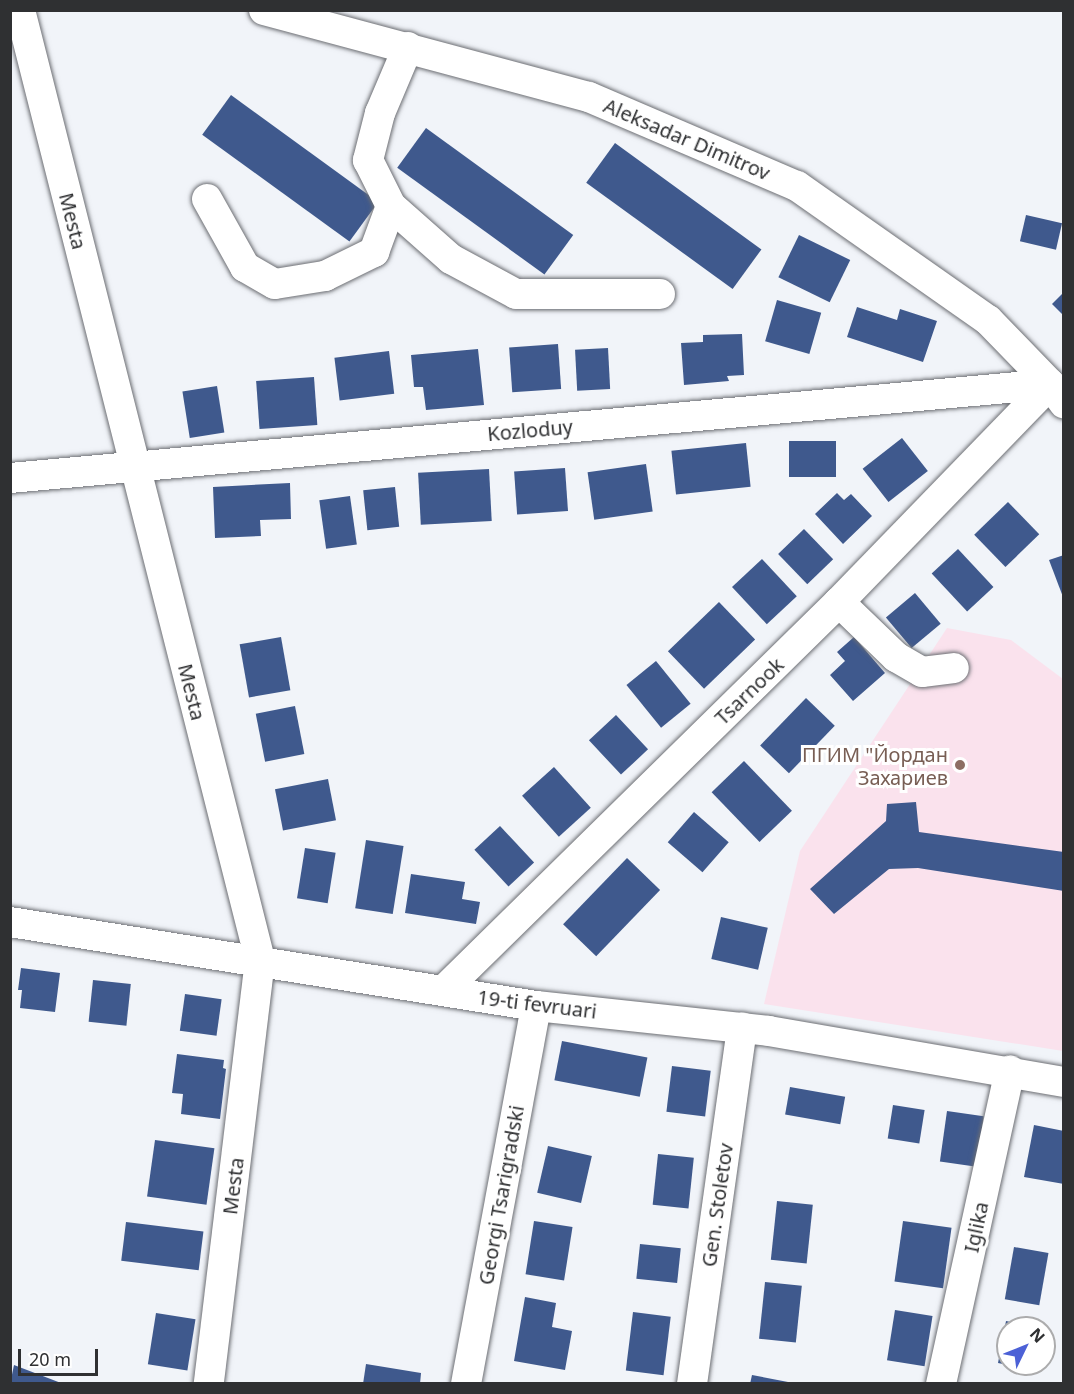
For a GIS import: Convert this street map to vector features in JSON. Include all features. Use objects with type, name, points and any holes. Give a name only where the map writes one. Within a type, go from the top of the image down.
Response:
[{"type":"street","name":"Mesta","points":[[20,10],[260,960],[209,1383]]},
{"type":"street","name":"Aleksadar Dimitrov","points":[[264,10],[589,97],[797,186],[988,320],[1057,394]]},
{"type":"street","points":[[408,47],[380,113],[368,160],[391,206],[451,259],[516,294],[660,294]]},
{"type":"street","points":[[207,199],[245,267],[275,284],[325,276],[374,252],[391,206]]},
{"type":"street","name":"Kozloduy","points":[[10,478],[134,465],[1057,394]]},
{"type":"street","name":"Tsarnook","points":[[443,991],[839,602],[1057,394]]},
{"type":"street","points":[[839,602],[896,657],[922,672],[954,668]]},
{"type":"street","name":"19-ti fevruari","points":[[10,922],[260,960],[536,1006],[742,1027],[1064,1082]]},
{"type":"street","name":"Georgi Tsarigradski","points":[[466,1383],[536,1006]]},
{"type":"street","name":"Gen. Stoletov","points":[[692,1383],[742,1027]]},
{"type":"street","name":"Iglika","points":[[941,1383],[1010,1071]]},
{"type":"shaded area","name":"ПГИМ \"Йордан Захариев","points":[[947,628],[1011,640],[1063,679],[1063,1051],[764,1004],[800,851]]},
{"type":"building","points":[[231,95],[378,202],[349,242],[202,135]]},
{"type":"building","points":[[426,128],[573,235],[544,275],[397,168]]},
{"type":"building","points":[[615,143],[761,249],[733,289],[586,183]]},
{"type":"building","points":[[1026,215],[1062,223],[1056,250],[1020,241]]},
{"type":"building","points":[[799,235],[850,260],[830,302],[778,277]]},
{"type":"building","points":[[1064,292],[1064,316],[1052,304]]},
{"type":"building","points":[[777,300],[821,313],[809,354],[765,341]]},
{"type":"building","points":[[857,307],[897,320],[900,309],[937,321],[923,362],[847,337]]},
{"type":"building","points":[[742,334],[744,375],[727,376],[729,381],[684,385],[681,343],[703,342],[703,335]]},
{"type":"building","points":[[558,344],[561,389],[512,392],[509,347]]},
{"type":"building","points":[[608,348],[610,389],[577,391],[575,350]]},
{"type":"building","points":[[478,349],[484,405],[426,410],[423,387],[414,387],[411,355]]},
{"type":"building","points":[[389,351],[394,394],[340,400],[334,358]]},
{"type":"building","points":[[314,377],[317,425],[259,429],[256,381]]},
{"type":"building","points":[[217,386],[224,432],[190,438],[182,391]]},
{"type":"building","points":[[902,438],[928,471],[888,502],[863,469]]},
{"type":"building","points":[[789,441],[836,441],[836,477],[789,477]]},
{"type":"building","points":[[746,443],[751,487],[676,495],[671,451]]},
{"type":"building","points":[[646,464],[653,512],[594,520],[588,472]]},
{"type":"building","points":[[565,468],[568,511],[517,514],[514,472]]},
{"type":"building","points":[[489,469],[492,521],[421,525],[418,473]]},
{"type":"building","points":[[290,483],[291,519],[260,520],[261,536],[215,538],[213,487]]},
{"type":"building","points":[[395,487],[399,527],[367,530],[363,490]]},
{"type":"building","points":[[837,493],[844,500],[851,494],[872,516],[843,544],[815,514]]},
{"type":"building","points":[[350,496],[357,545],[326,549],[319,500]]},
{"type":"building","points":[[1008,502],[1039,534],[1005,567],[974,535]]},
{"type":"building","points":[[804,529],[833,559],[807,584],[778,554]]},
{"type":"building","points":[[958,549],[993,587],[967,612],[932,574]]},
{"type":"building","points":[[1064,555],[1064,597],[1063,597],[1049,560]]},
{"type":"building","points":[[762,559],[797,596],[767,624],[732,587]]},
{"type":"building","points":[[915,593],[941,624],[912,648],[886,617]]},
{"type":"building","points":[[719,602],[755,639],[704,689],[668,651]]},
{"type":"building","points":[[281,637],[290,690],[249,697],[240,644]]},
{"type":"building","points":[[854,637],[885,673],[853,701],[830,675],[845,661],[837,652]]},
{"type":"building","points":[[656,661],[691,704],[661,728],[626,685]]},
{"type":"building","points":[[806,698],[835,726],[789,773],[760,745]]},
{"type":"building","points":[[295,706],[304,754],[265,762],[256,714]]},
{"type":"building","points":[[616,715],[648,749],[621,775],[589,740]]},
{"type":"building","points":[[744,761],[792,811],[760,842],[712,792]]},
{"type":"building","points":[[554,767],[591,808],[559,837],[522,796]]},
{"type":"building","points":[[328,779],[336,820],[283,831],[275,789]]},
{"type":"building","points":[[916,802],[919,832],[1064,852],[1064,891],[918,868],[889,869],[834,914],[810,889],[886,821],[887,804]]},
{"type":"building","points":[[694,812],[729,842],[702,872],[668,842]]},
{"type":"building","points":[[500,826],[534,863],[509,886],[474,850]]},
{"type":"building","points":[[366,840],[404,846],[393,914],[355,908]]},
{"type":"building","points":[[305,848],[336,853],[328,903],[297,898]]},
{"type":"building","points":[[627,858],[660,890],[596,956],[563,924]]},
{"type":"building","points":[[411,874],[465,882],[462,899],[480,902],[476,924],[405,913]]},
{"type":"building","points":[[721,917],[768,928],[758,970],[711,959]]},
{"type":"building","points":[[21,968],[60,973],[55,1012],[20,1008],[22,990],[18,990]]},
{"type":"building","points":[[93,980],[131,984],[126,1026],[89,1022]]},
{"type":"building","points":[[185,994],[222,999],[216,1036],[180,1031]]},
{"type":"building","points":[[562,1041],[647,1058],[640,1097],[554,1080]]},
{"type":"building","points":[[177,1054],[224,1060],[223,1068],[226,1069],[220,1119],[181,1114],[183,1094],[172,1093]]},
{"type":"building","points":[[672,1066],[711,1071],[705,1116],[666,1112]]},
{"type":"building","points":[[790,1087],[845,1097],[840,1124],[785,1115]]},
{"type":"building","points":[[893,1105],[925,1110],[919,1144],[888,1139]]},
{"type":"building","points":[[947,1111],[984,1116],[977,1167],[940,1162]]},
{"type":"building","points":[[1034,1125],[1064,1131],[1064,1184],[1024,1177]]},
{"type":"building","points":[[155,1140],[214,1148],[206,1205],[147,1196]]},
{"type":"building","points":[[548,1146],[592,1156],[581,1203],[537,1193]]},
{"type":"building","points":[[658,1154],[694,1158],[688,1208],[653,1205]]},
{"type":"building","points":[[777,1201],[813,1205],[807,1263],[771,1260]]},
{"type":"building","points":[[534,1221],[573,1227],[564,1280],[526,1274]]},
{"type":"building","points":[[903,1221],[952,1228],[943,1288],[895,1281]]},
{"type":"building","points":[[126,1222],[203,1232],[199,1270],[121,1261]]},
{"type":"building","points":[[640,1244],[681,1248],[677,1283],[636,1279]]},
{"type":"building","points":[[1014,1247],[1048,1253],[1039,1305],[1005,1299]]},
{"type":"building","points":[[765,1282],[802,1286],[796,1343],[759,1339]]},
{"type":"building","points":[[525,1297],[556,1303],[552,1327],[572,1331],[565,1370],[514,1361]]},
{"type":"building","points":[[895,1310],[933,1316],[925,1366],[887,1360]]},
{"type":"building","points":[[633,1312],[671,1317],[664,1375],[626,1371]]},
{"type":"building","points":[[156,1313],[196,1319],[187,1371],[148,1364]]},
{"type":"building","points":[[366,1364],[421,1373],[420,1384],[363,1384]]},
{"type":"building","points":[[14,1365],[61,1383],[61,1384],[10,1384]]},
{"type":"building","points":[[752,1375],[788,1382],[787,1384],[750,1384]]},
{"type":"place","name":"ПГИМ \"Йордан Захариев","points":[[960,765]]}]
